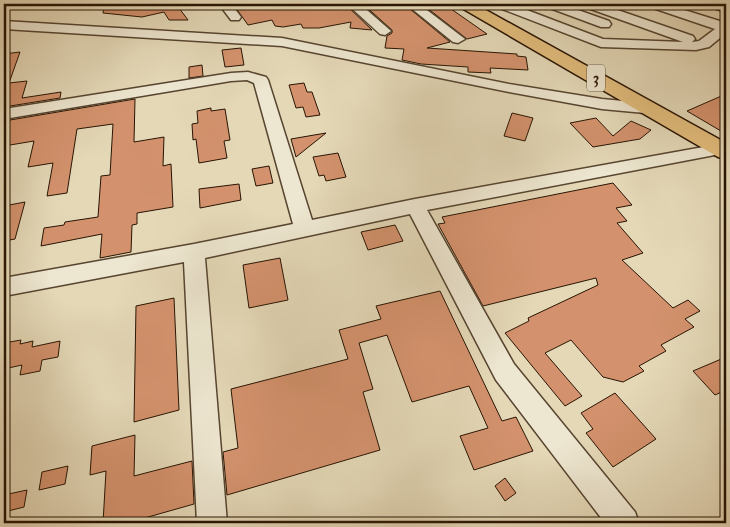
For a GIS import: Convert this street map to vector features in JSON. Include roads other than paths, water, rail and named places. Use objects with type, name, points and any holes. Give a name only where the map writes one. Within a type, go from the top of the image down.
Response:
[{"type":"main road","name":"3","points":[[465,4],[723,151]]},
{"type":"street","points":[[225,4],[235,17]]},
{"type":"street","points":[[354,4],[385,31]]},
{"type":"street","points":[[412,4],[458,39]]},
{"type":"street","points":[[501,4],[577,34],[625,28],[683,32],[705,43]]},
{"type":"street","points":[[551,4],[583,6],[705,43]]},
{"type":"street","points":[[577,34],[588,28],[603,34],[664,16],[685,22],[689,16],[689,10],[677,4]]},
{"type":"street","points":[[526,14],[537,25],[583,43],[625,28],[657,5],[720,26]]},
{"type":"street","points":[[546,21],[583,6],[625,28],[705,43]]},
{"type":"street","points":[[583,6],[625,28]]},
{"type":"street","points":[[706,6],[700,12],[718,19],[720,26]]},
{"type":"street","points":[[706,6],[726,8]]},
{"type":"street","points":[[706,6],[726,15]]},
{"type":"street","points":[[4,25],[282,42],[509,88],[602,104],[645,108]]},
{"type":"street","points":[[683,32],[693,25],[707,31],[720,26]]},
{"type":"street","points":[[705,43],[720,26]]},
{"type":"street","points":[[4,114],[230,77],[248,76],[261,80],[304,228]]},
{"type":"street","points":[[4,287],[194,252],[415,206],[723,151]]},
{"type":"street","points":[[415,206],[505,372],[624,523]]},
{"type":"street","points":[[194,252],[212,523]]}]
